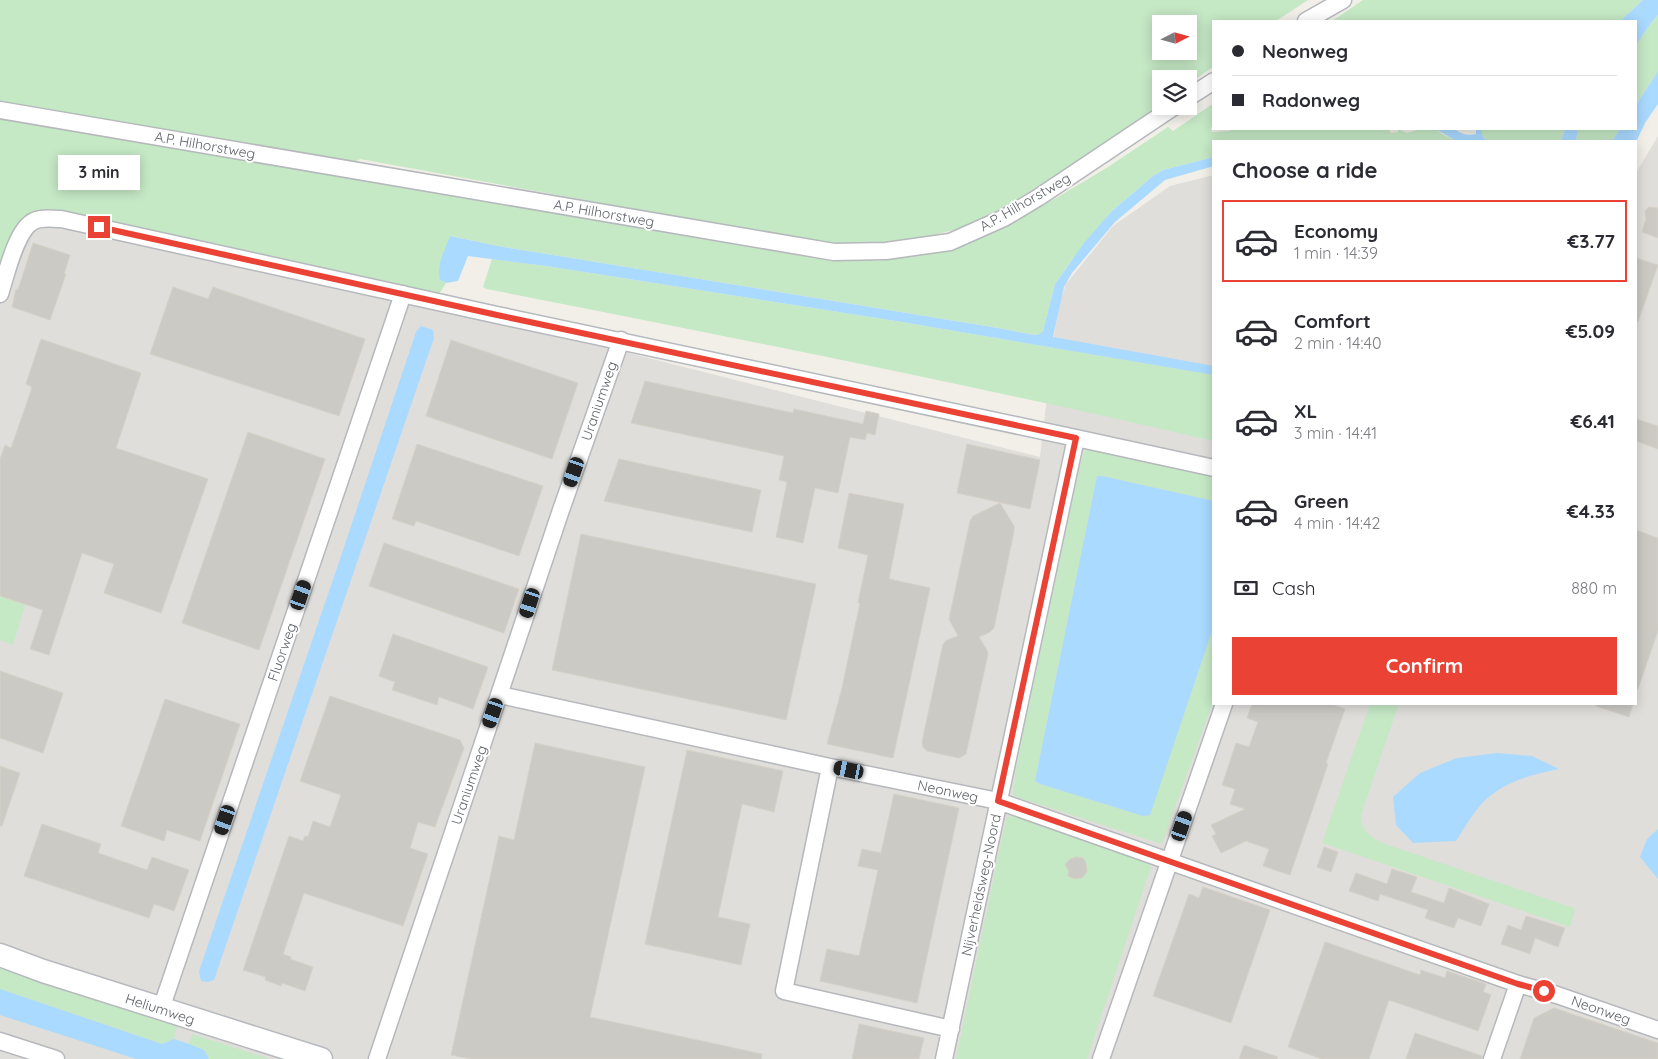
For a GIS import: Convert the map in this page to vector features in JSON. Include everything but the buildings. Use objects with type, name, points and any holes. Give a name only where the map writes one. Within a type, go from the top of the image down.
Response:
[{"type":"street","points":[[1308,20],[1343,0]]},
{"type":"street","points":[[1197,93],[1212,82]]},
{"type":"street","name":"A.P. Hilhorstweg","points":[[0,110],[834,252],[886,252],[950,242],[1004,218],[1040,197],[1162,115]]},
{"type":"street","points":[[0,294],[19,238],[26,227],[34,220],[45,218],[61,219],[1212,468]]},
{"type":"street","name":"Fluorweg","points":[[160,1009],[404,294]]},
{"type":"street","name":"Uraniumweg","points":[[377,1059],[561,510],[621,340]]},
{"type":"street","name":"Nijverheidsweg-Noord","points":[[944,1059],[1076,438]]},
{"type":"street","name":"Neonweg","points":[[500,695],[998,801],[1518,984],[1557,995],[1658,1030]]},
{"type":"street","points":[[1101,1059],[1224,705]]},
{"type":"street","points":[[830,766],[784,991],[951,1029]]},
{"type":"street","name":"Heliumweg","points":[[0,955],[160,1009],[321,1059]]},
{"type":"street","points":[[1492,1059],[1518,984]]},
{"type":"street","points":[[0,1040],[56,1059]]},
{"type":"shaded area","points":[[1658,136],[1658,1059],[0,1059],[0,194],[1040,457],[1054,336],[1060,302],[1066,284],[1113,226],[1170,186],[1212,176],[1212,705],[1637,705],[1637,171]]},
{"type":"green space","points":[[0,0],[1308,0],[1278,20],[1212,20],[1212,67],[1197,78],[1197,70],[1152,70],[1152,111],[1104,146],[1001,209],[961,228],[918,239],[879,244],[822,243],[360,159],[349,165],[0,103]]},
{"type":"green space","points":[[1363,0],[1643,0],[1621,20],[1333,20]]},
{"type":"green space","points":[[1658,15],[1658,71],[1637,103],[1637,44]]},
{"type":"green space","points":[[1212,104],[1212,132],[1232,130],[1389,130],[1391,133],[1400,130],[1407,133],[1418,130],[1437,130],[1454,140],[1212,140],[1212,158],[1163,170],[1153,176],[1111,212],[1055,284],[1043,331],[1034,335],[498,246],[450,236],[440,280],[446,283],[439,294],[48,210],[24,215],[16,227],[0,273],[0,113],[878,261],[926,253],[1000,228],[1058,197],[1108,167],[1168,127],[1173,131]]},
{"type":"green space","points":[[1482,130],[1565,130],[1561,140],[1485,140],[1482,135]]},
{"type":"green space","points":[[1578,130],[1619,130],[1613,140],[1576,140]]},
{"type":"green space","points":[[492,259],[896,321],[1212,375],[1212,441],[942,381],[483,287]]},
{"type":"green space","points":[[1089,450],[1212,477],[1212,501],[1097,476],[1035,781],[1143,816],[1149,815],[1212,631],[1212,705],[1162,843],[1017,797],[1013,794],[1016,768],[1084,451]]},
{"type":"green space","points":[[0,596],[25,605],[13,645],[0,640]]},
{"type":"green space","points":[[1370,705],[1398,706],[1361,815],[1361,821],[1368,834],[1385,844],[1574,908],[1570,927],[1322,843]]},
{"type":"green space","points":[[1013,816],[1149,862],[1151,867],[1087,1059],[956,1059],[1004,828],[1007,817]]},
{"type":"green space","points":[[0,968],[178,1023],[174,1039],[162,1044],[0,989]]},
{"type":"green space","points":[[192,1034],[270,1059],[209,1059],[204,1050],[189,1044]]},
{"type":"water","points":[[1643,0],[1658,0],[1658,15],[1637,44],[1637,20],[1621,20]]},
{"type":"water","points":[[1658,71],[1658,104],[1645,123],[1637,140],[1613,140],[1619,130],[1637,130],[1637,103]]},
{"type":"water","points":[[1438,130],[1456,130],[1470,135],[1476,134],[1476,130],[1482,130],[1482,135],[1485,140],[1454,140]]},
{"type":"water","points":[[1565,130],[1578,130],[1576,140],[1561,140]]},
{"type":"water","points":[[1212,158],[1212,167],[1165,180],[1115,222],[1072,273],[1064,287],[1053,337],[1212,366],[1212,375],[896,321],[546,266],[468,256],[458,281],[446,283],[440,280],[439,274],[442,258],[450,236],[498,246],[1034,335],[1043,331],[1055,284],[1084,243],[1111,212],[1153,176],[1163,170]]},
{"type":"water","points":[[421,326],[433,330],[434,338],[214,980],[208,982],[201,981],[199,971],[416,332]]},
{"type":"water","points":[[1097,476],[1212,501],[1212,631],[1150,815],[1143,816],[1035,781]]},
{"type":"water","points":[[1497,753],[1532,756],[1559,769],[1523,778],[1498,790],[1480,806],[1456,841],[1413,843],[1396,825],[1393,797],[1420,773],[1457,758]]},
{"type":"water","points":[[1658,829],[1658,879],[1640,857],[1647,839]]},
{"type":"water","points":[[0,989],[162,1044],[174,1039],[189,1044],[204,1050],[209,1059],[136,1059],[0,1015]]},
{"type":"route","points":[[99,227],[497,315],[1076,438],[998,801],[1518,984],[1544,991]]}]
